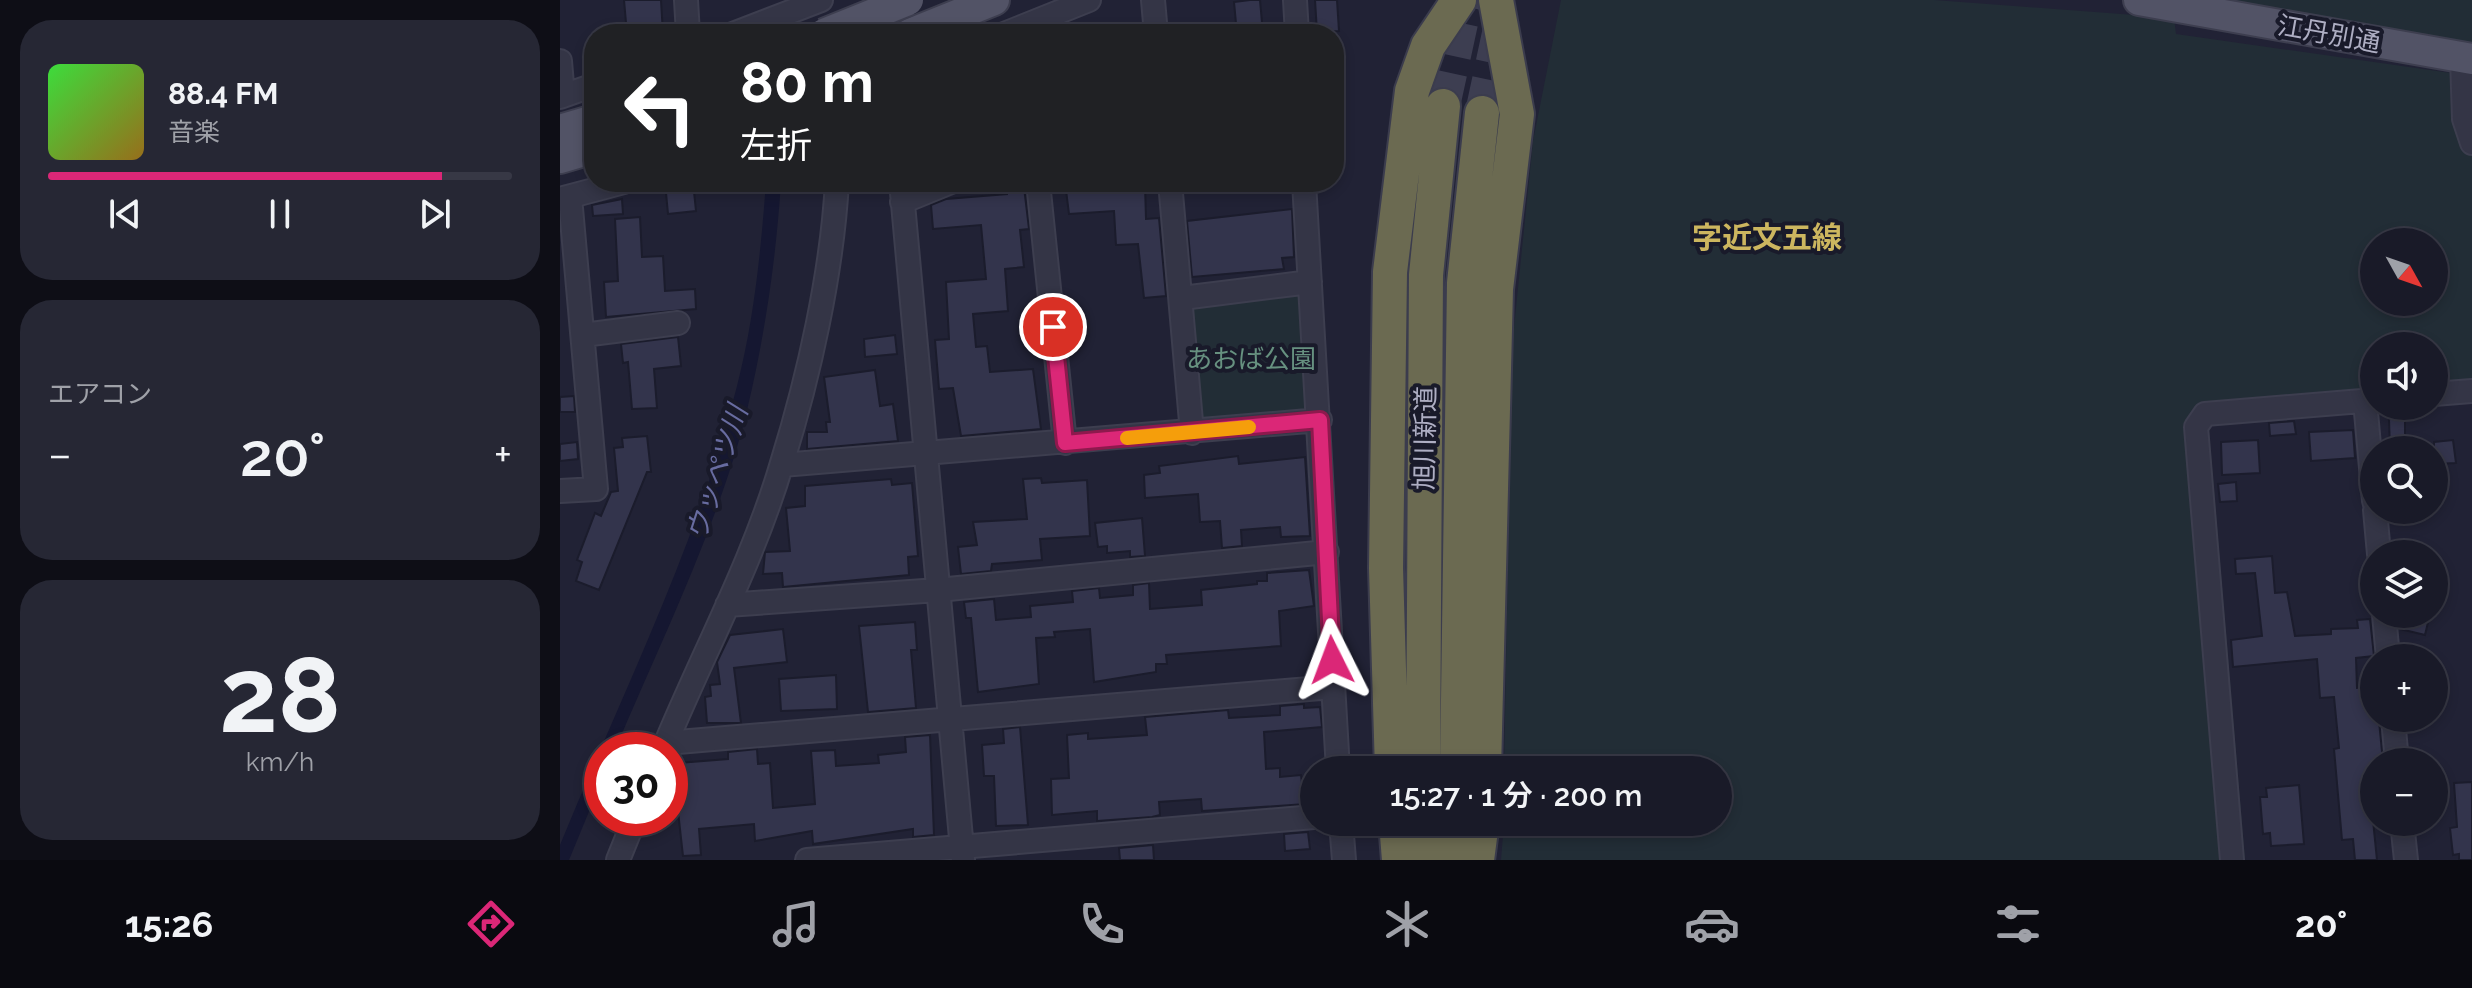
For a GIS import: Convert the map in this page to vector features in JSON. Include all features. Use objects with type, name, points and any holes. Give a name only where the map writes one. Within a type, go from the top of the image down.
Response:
[{"type":"highway","points":[[1392,756],[1386,568],[1390,272],[1412,91],[1428,46],[1459,0]]},
{"type":"highway","points":[[1484,756],[1496,289],[1517,114],[1496,0]]},
{"type":"highway","name":"旭川新道","points":[[1423,756],[1426,275],[1443,106]]},
{"type":"highway","name":"旭川新道","points":[[1457,756],[1464,283],[1482,113]]},
{"type":"highway","points":[[1397,836],[1399,860]]},
{"type":"highway","points":[[1422,836],[1422,860]]},
{"type":"highway","points":[[1455,860],[1456,836]]},
{"type":"highway","points":[[1477,860],[1480,836]]},
{"type":"main road","points":[[849,24],[908,0]]},
{"type":"main road","points":[[935,24],[994,0]]},
{"type":"main road","name":"江丹別通","points":[[2139,0],[2467,58]]},
{"type":"main road","points":[[560,130],[584,123]]},
{"type":"main road","points":[[560,158],[584,151]]},
{"type":"street","points":[[686,0],[687,24]]},
{"type":"street","points":[[759,24],[821,0]]},
{"type":"street","points":[[886,0],[889,24]]},
{"type":"street","points":[[1029,24],[1089,0]]},
{"type":"street","points":[[1153,0],[1155,24]]},
{"type":"street","points":[[1295,0],[1296,24]]},
{"type":"street","points":[[2467,58],[2464,119],[2472,143]]},
{"type":"street","points":[[560,61],[562,96],[584,88]]},
{"type":"street","points":[[560,491],[596,489],[583,335],[565,198],[587,192]]},
{"type":"street","points":[[670,732],[727,605],[782,465],[806,372],[835,219],[836,192]]},
{"type":"street","points":[[901,192],[963,853]]},
{"type":"street","points":[[1039,192],[1065,443]]},
{"type":"street","points":[[1171,192],[1192,433]]},
{"type":"street","points":[[1305,192],[1337,756]]},
{"type":"street","points":[[1182,298],[1310,282]]},
{"type":"street","points":[[583,335],[678,323]]},
{"type":"street","points":[[2448,393],[2472,391]]},
{"type":"street","points":[[2232,860],[2196,427],[2205,414],[2360,401]]},
{"type":"street","points":[[782,465],[1320,420]]},
{"type":"street","points":[[727,605],[938,590],[1327,552]]},
{"type":"street","points":[[688,744],[949,717],[1333,687]]},
{"type":"street","points":[[807,860],[963,853],[1300,818]]},
{"type":"street","points":[[618,860],[628,836]]},
{"type":"street","points":[[1342,836],[1344,860]]},
{"type":"street","points":[[2403,836],[2406,860]]},
{"type":"green space","points":[[1561,0],[1934,0],[2174,18],[2176,34],[2472,76],[2472,386],[2448,388],[2448,332],[2360,332],[2360,394],[2207,406],[2245,860],[1501,860],[1503,836],[1732,836],[1732,756],[1504,756],[1512,347],[1533,141]]},
{"type":"green space","points":[[2197,0],[2472,0],[2472,46]]},
{"type":"green space","name":"あおば公園","points":[[1310,282],[1320,420],[1192,433],[1182,298]]},
{"type":"water","name":"ウッペツ川","points":[[765,192],[780,192],[769,297],[747,410],[735,452],[688,582],[623,732],[608,732],[701,504],[737,386],[752,310]]},
{"type":"water","points":[[584,789],[584,824],[569,860],[560,860],[560,845]]},
{"type":"building","points":[[624,0],[661,0],[662,24],[626,24]]},
{"type":"building","points":[[1260,0],[1262,24],[1236,24],[1234,2]]},
{"type":"building","points":[[1315,0],[1337,0],[1339,24],[1316,24]]},
{"type":"building","points":[[666,192],[694,192],[696,211],[668,214]]},
{"type":"building","points":[[1025,192],[1029,229],[1020,230],[1024,267],[1005,269],[1008,311],[973,314],[976,347],[987,346],[990,372],[1033,369],[1041,429],[961,436],[953,388],[939,389],[935,340],[949,339],[946,282],[986,279],[981,225],[933,229],[931,205],[946,199]]},
{"type":"building","points":[[1066,192],[1145,192],[1146,219],[1159,218],[1166,296],[1144,298],[1138,244],[1116,245],[1114,211],[1069,214]]},
{"type":"building","points":[[622,199],[623,214],[593,216],[592,205]]},
{"type":"building","points":[[1292,209],[1294,257],[1282,258],[1284,269],[1192,277],[1187,221]]},
{"type":"building","points":[[640,217],[642,257],[663,256],[665,291],[695,289],[696,309],[606,317],[604,282],[618,281],[615,219]]},
{"type":"building","points":[[895,335],[897,354],[865,357],[864,339]]},
{"type":"building","points":[[678,337],[681,366],[654,369],[657,408],[632,409],[628,362],[623,363],[621,344]]},
{"type":"building","points":[[875,370],[880,406],[893,404],[898,441],[807,449],[807,432],[827,432],[826,422],[830,422],[824,377]]},
{"type":"building","points":[[574,396],[575,412],[560,412],[560,397]]},
{"type":"building","points":[[2389,420],[2405,420],[2405,436],[2390,436]]},
{"type":"building","points":[[2294,421],[2296,434],[2270,436],[2269,423]]},
{"type":"building","points":[[2353,430],[2355,458],[2311,461],[2309,432]]},
{"type":"building","points":[[647,436],[651,472],[647,472],[599,590],[576,581],[582,562],[577,560],[595,513],[601,516],[611,492],[618,491],[614,448],[623,447],[622,438]]},
{"type":"building","points":[[2258,440],[2260,473],[2222,475],[2221,442]]},
{"type":"building","points":[[2453,440],[2456,463],[2448,463],[2448,441]]},
{"type":"building","points":[[577,442],[578,459],[560,461],[560,444]]},
{"type":"building","points":[[1238,456],[1239,464],[1305,457],[1310,536],[1281,537],[1280,527],[1241,530],[1242,546],[1222,548],[1220,521],[1200,522],[1198,494],[1145,498],[1144,475],[1160,473],[1159,466]]},
{"type":"building","points":[[1041,478],[1042,483],[1087,480],[1090,536],[1040,539],[1042,560],[992,564],[991,571],[961,574],[958,547],[977,545],[973,522],[1027,519],[1023,479]]},
{"type":"building","points":[[891,479],[892,485],[912,483],[918,556],[908,557],[909,575],[783,587],[782,573],[763,574],[765,552],[790,551],[786,508],[805,506],[805,486]]},
{"type":"building","points":[[2236,482],[2237,501],[2220,502],[2218,484]]},
{"type":"building","points":[[1142,518],[1145,556],[1130,557],[1130,551],[1107,553],[1107,546],[1098,547],[1095,523]]},
{"type":"building","points":[[2272,556],[2275,593],[2287,592],[2295,636],[2331,634],[2331,629],[2358,628],[2357,620],[2360,620],[2360,628],[2371,628],[2373,644],[2360,644],[2360,658],[2356,658],[2360,732],[2380,732],[2382,748],[2360,748],[2360,836],[2375,836],[2377,860],[2355,860],[2353,839],[2342,840],[2334,749],[2339,748],[2334,697],[2320,698],[2317,659],[2233,667],[2231,640],[2262,636],[2255,573],[2236,574],[2235,559]]},
{"type":"building","points":[[1309,570],[1314,606],[1279,611],[1281,646],[1166,655],[1167,664],[1156,664],[1156,672],[1094,682],[1090,629],[1054,632],[1055,637],[1036,638],[1039,684],[978,692],[971,618],[966,618],[964,602],[994,599],[996,620],[1031,617],[1030,606],[1073,602],[1072,591],[1099,588],[1100,598],[1133,595],[1133,585],[1149,583],[1150,609],[1202,605],[1201,590],[1257,584],[1257,581],[1267,581],[1267,573]]},
{"type":"building","points":[[915,622],[917,650],[911,650],[916,708],[868,712],[859,626]]},
{"type":"building","points":[[2400,628],[2427,628],[2425,635]]},
{"type":"building","points":[[783,629],[787,662],[734,668],[741,723],[707,723],[705,697],[711,696],[710,685],[720,684],[717,662],[730,635]]},
{"type":"building","points":[[836,675],[837,709],[781,711],[779,679]]},
{"type":"building","points":[[1304,704],[1304,708],[1320,707],[1322,727],[1264,732],[1266,769],[1280,768],[1280,777],[1300,775],[1300,804],[1202,811],[1201,799],[1159,802],[1160,815],[1152,817],[1097,821],[1097,811],[1052,815],[1051,779],[1069,778],[1067,735],[1088,733],[1088,739],[1147,735],[1145,717],[1228,710],[1229,718],[1280,715],[1280,706]]},
{"type":"building","points":[[1020,727],[1028,825],[996,826],[994,776],[984,776],[982,745],[1004,743],[1003,729]]},
{"type":"building","points":[[930,735],[934,835],[913,837],[913,829],[813,844],[812,831],[755,841],[754,824],[699,829],[701,855],[683,856],[681,836],[688,836],[688,762],[728,759],[728,752],[757,749],[758,764],[770,763],[773,808],[815,804],[811,751],[835,750],[836,766],[879,763],[878,755],[906,752],[905,737]]},
{"type":"building","points":[[2472,782],[2472,860],[2459,860],[2459,854],[2453,855],[2450,828],[2457,827],[2454,783]]},
{"type":"building","points":[[2299,785],[2304,844],[2271,846],[2270,833],[2263,834],[2260,797],[2267,797],[2266,788]]},
{"type":"building","points":[[1300,833],[1300,836],[1308,836],[1310,849],[1285,851],[1284,834]]},
{"type":"building","points":[[1153,845],[1154,860],[1120,860],[1119,848]]},
{"type":"tunnel","points":[[1443,106],[1466,0]]},
{"type":"tunnel","points":[[1482,113],[1501,24]]},
{"type":"slow traffic","points":[[1127,438],[1249,427]]},
{"type":"district","name":"字近文五線","points":[[1767,237]]},
{"type":"route","points":[[1053,327],[1065,443],[1320,420],[1332,660]]}]
